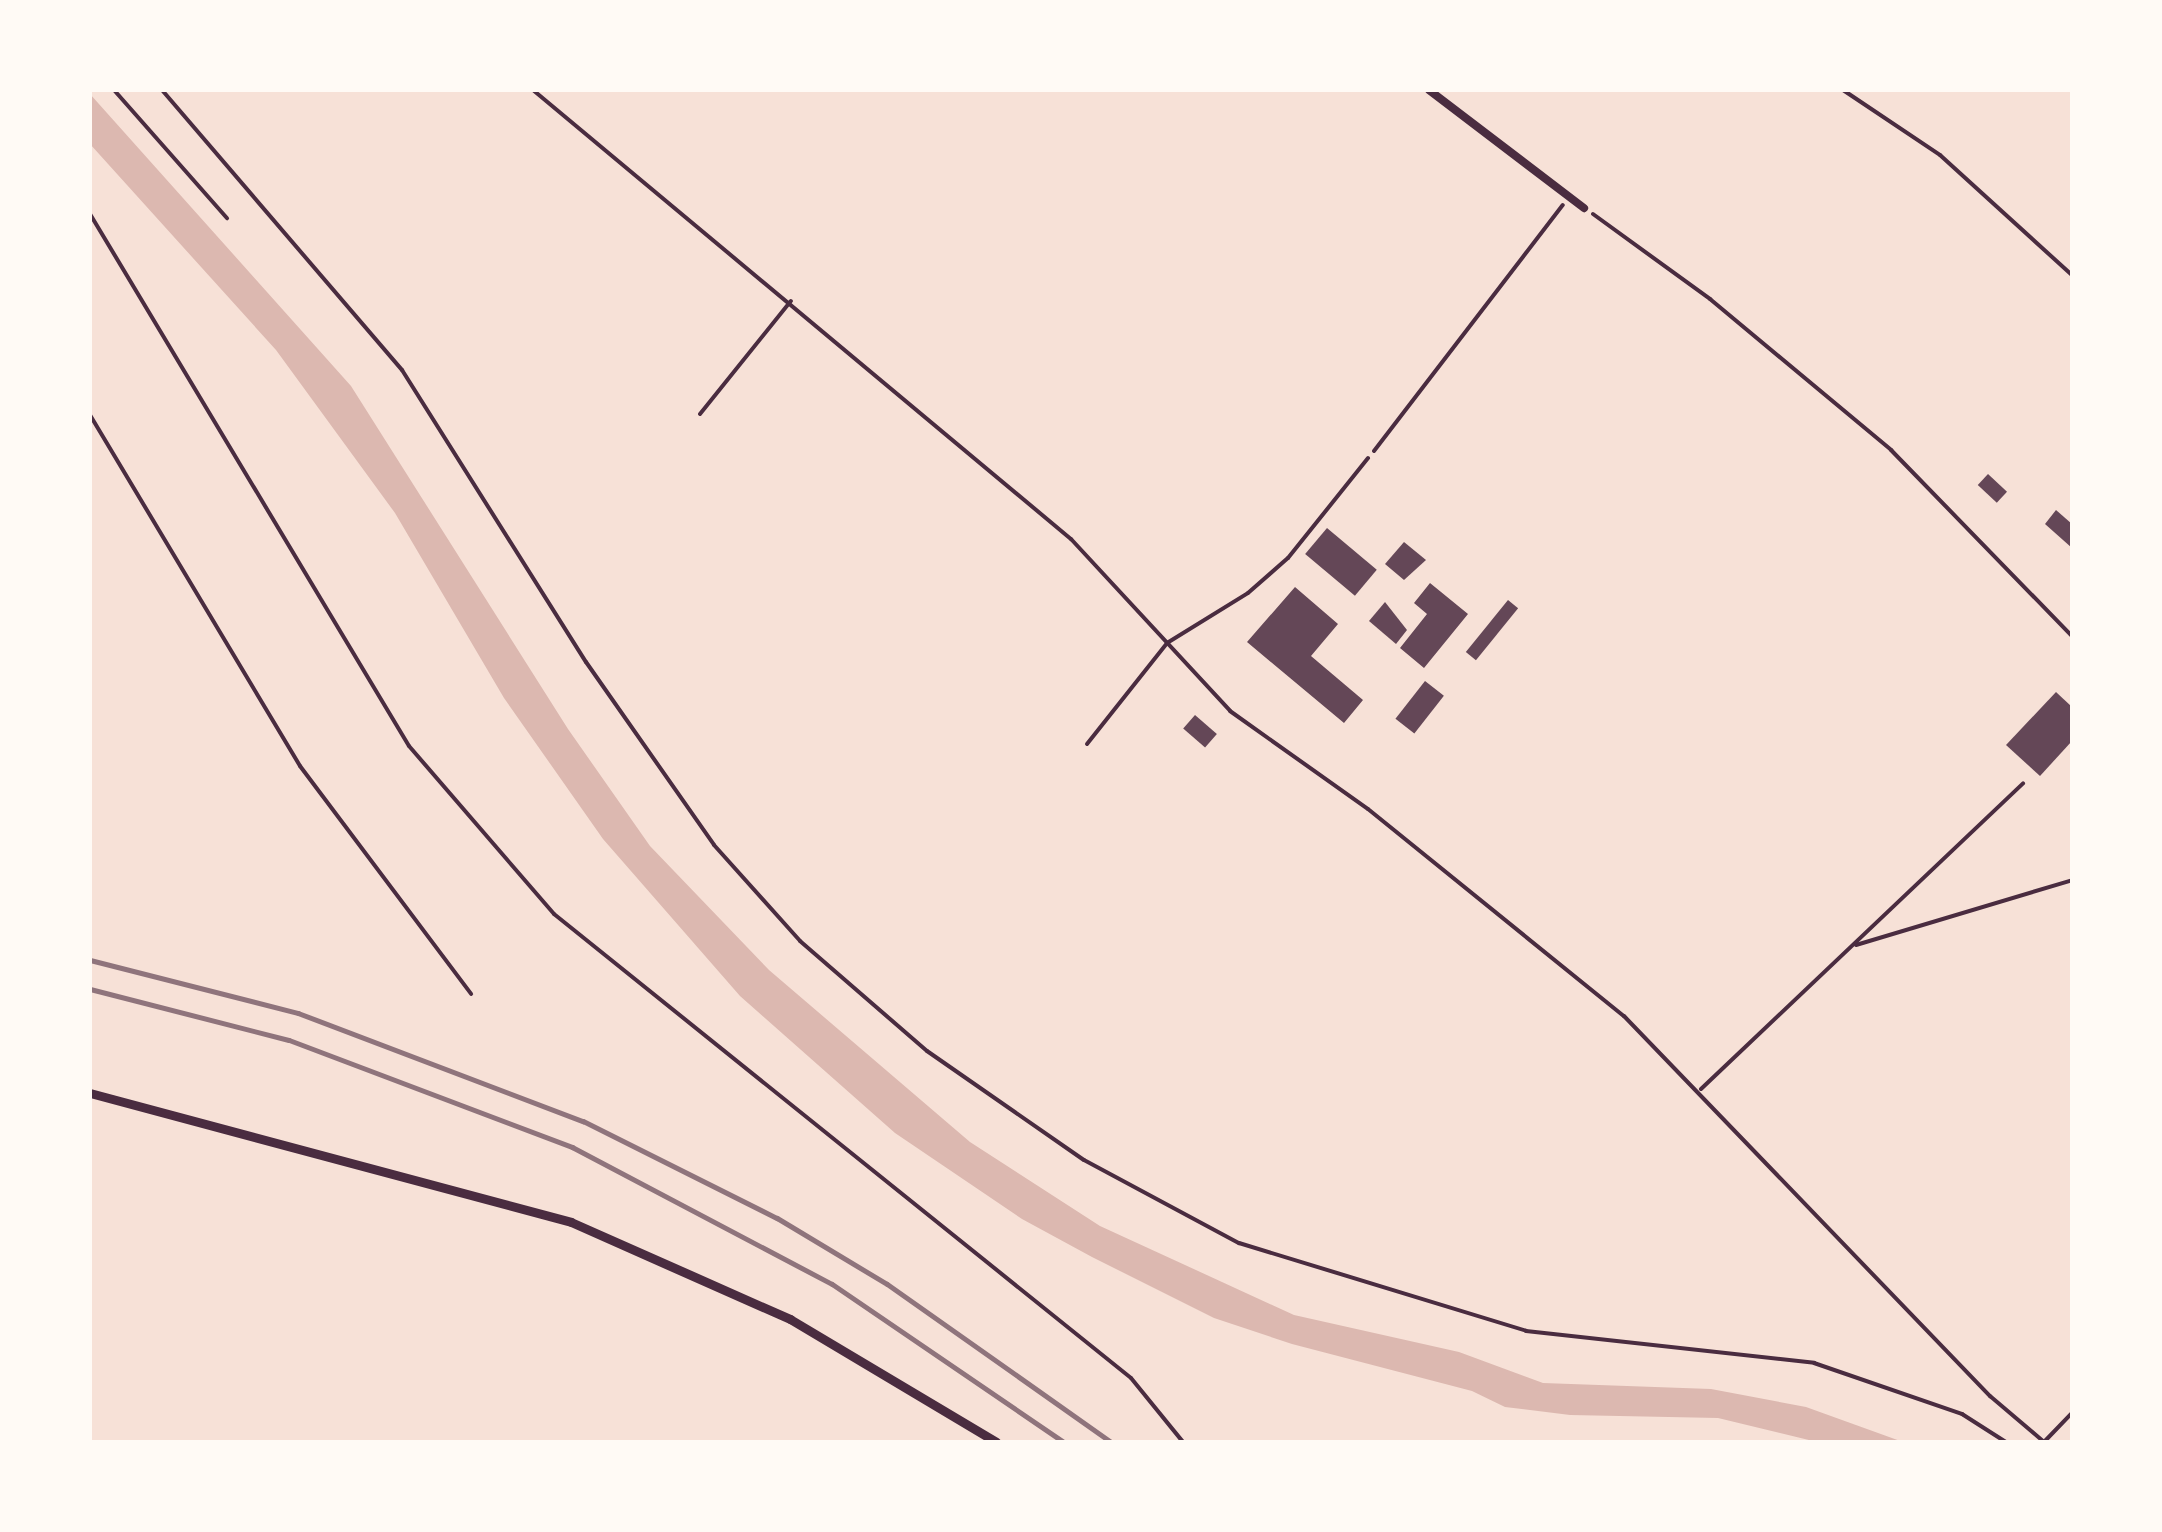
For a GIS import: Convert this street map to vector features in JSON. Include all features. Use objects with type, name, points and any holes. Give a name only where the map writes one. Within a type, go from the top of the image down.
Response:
[{"type":"street","points":[[1429,90],[1584,208]]},
{"type":"street","points":[[90,1092],[571,1222],[790,1319],[996,1442]]},
{"type":"lane","points":[[533,90],[1070,539],[1230,710],[1368,809],[1577,974],[1701,1089],[1990,1396],[2044,1442],[2072,1413]]},
{"type":"lane","points":[[700,414],[790,301]]},
{"type":"lane","points":[[1087,744],[1168,642],[1248,592],[1288,558],[1368,458]]},
{"type":"lane","points":[[1701,1089],[2023,782]]},
{"type":"lane","points":[[1854,946],[2072,880]]},
{"type":"path","points":[[114,90],[227,218]]},
{"type":"path","points":[[162,90],[402,370],[586,662],[714,846],[786,927],[926,1051],[1084,1160],[1238,1243],[1526,1331],[1814,1363],[1962,1414],[2006,1442]]},
{"type":"path","points":[[1843,90],[1940,154],[2072,276]]},
{"type":"path","points":[[1584,208],[1710,299],[1891,450],[2072,636]]},
{"type":"path","points":[[90,214],[409,746],[554,914],[1131,1378],[1182,1442]]},
{"type":"path","points":[[1368,458],[1554,216]]},
{"type":"path","points":[[90,415],[300,766],[471,994]]},
{"type":"shaded area","points":[[90,94],[351,386],[568,729],[650,846],[769,970],[970,1142],[1100,1226],[1294,1315],[1459,1352],[1543,1383],[1711,1389],[1806,1407],[1903,1442],[1817,1442],[1718,1418],[1570,1415],[1505,1407],[1472,1391],[1292,1344],[1214,1318],[1092,1257],[1022,1219],[895,1133],[740,996],[603,839],[504,698],[395,513],[276,350],[90,144]]},
{"type":"building","points":[[1988,474],[2007,492],[1997,503],[1978,485]]},
{"type":"building","points":[[2056,510],[2072,524],[2072,548],[2045,524]]},
{"type":"building","points":[[1327,528],[1377,570],[1355,596],[1305,554]]},
{"type":"building","points":[[1404,542],[1426,560],[1404,580],[1385,564]]},
{"type":"building","points":[[1430,583],[1468,614],[1424,668],[1400,648],[1427,614],[1414,603]]},
{"type":"building","points":[[1295,587],[1338,624],[1311,656],[1363,700],[1344,723],[1247,642]]},
{"type":"building","points":[[1508,600],[1518,608],[1476,660],[1466,652]]},
{"type":"building","points":[[1385,602],[1407,630],[1396,644],[1369,621]]},
{"type":"building","points":[[1425,681],[1444,696],[1414,734],[1395,719]]},
{"type":"building","points":[[2056,692],[2072,707],[2072,741],[2040,776],[2006,745]]},
{"type":"building","points":[[1195,715],[1217,734],[1205,748],[1183,729]]},
{"type":"railway","points":[[90,960],[298,1013],[583,1121],[777,1218],[887,1284],[1111,1442]]},
{"type":"railway","points":[[90,989],[289,1040],[572,1147],[832,1284],[1064,1442]]}]
